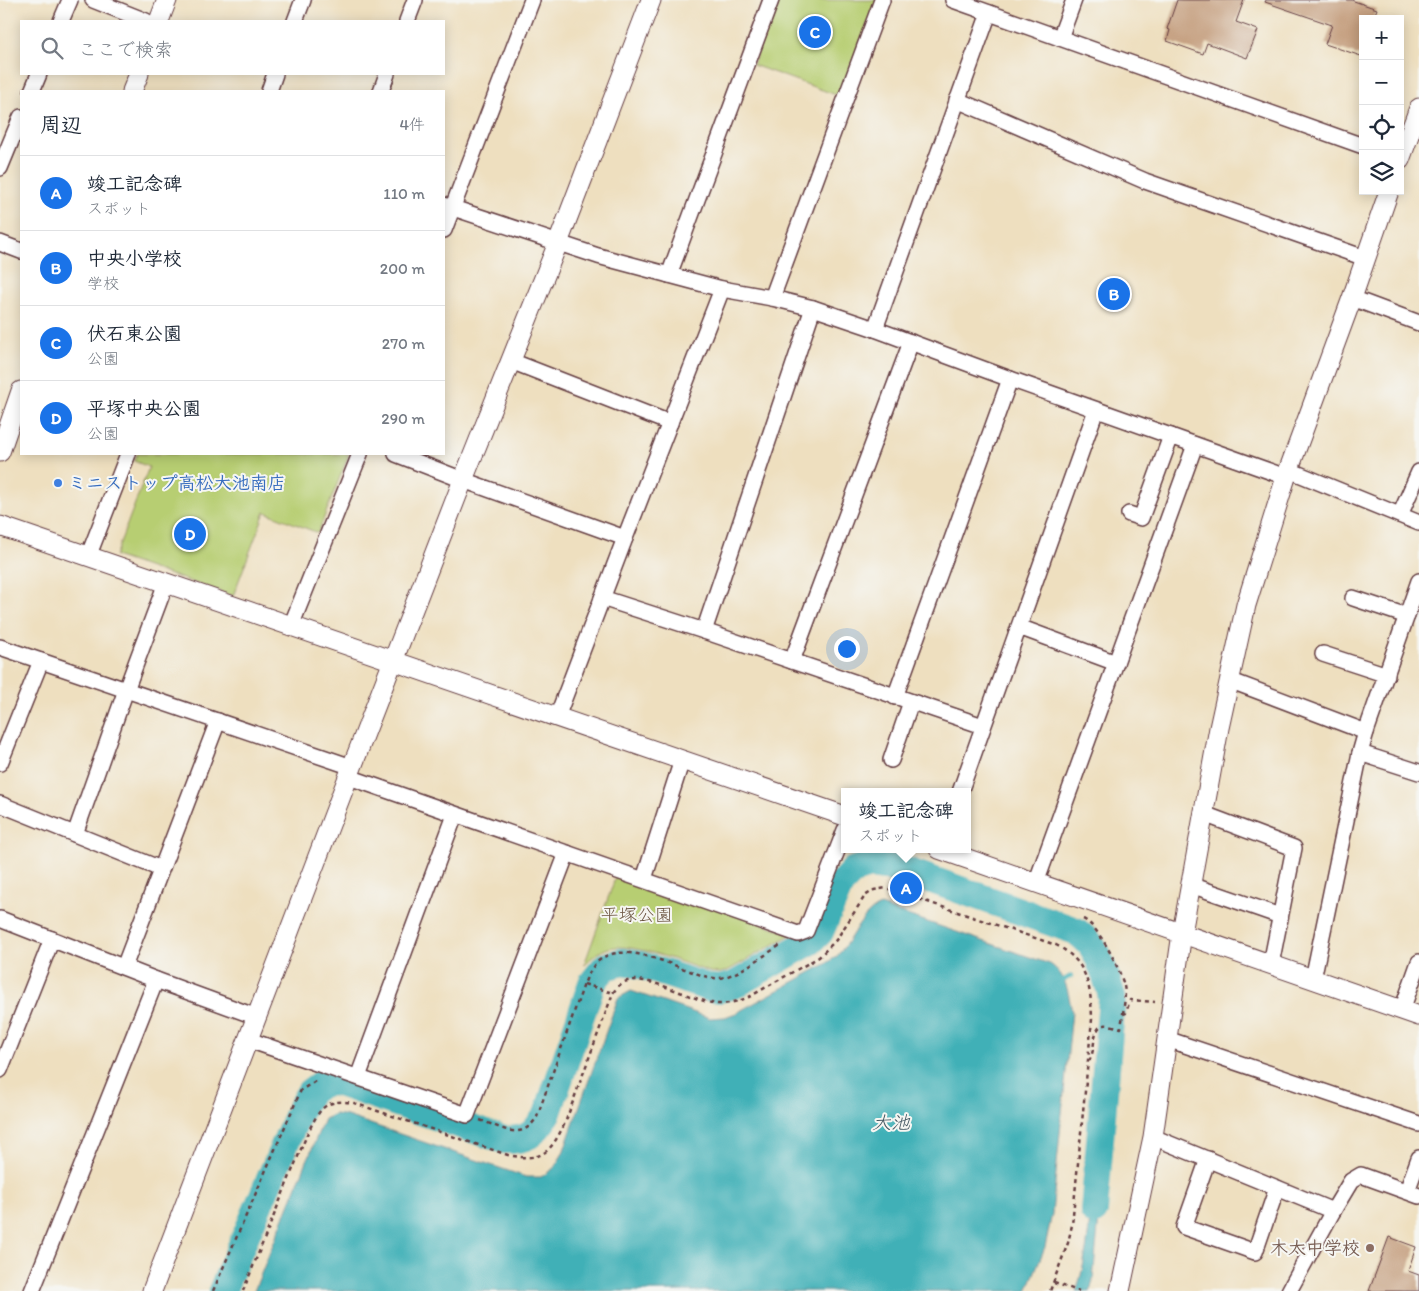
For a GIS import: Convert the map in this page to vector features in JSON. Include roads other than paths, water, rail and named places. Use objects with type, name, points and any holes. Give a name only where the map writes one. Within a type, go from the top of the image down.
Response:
[{"type":"street","points":[[61,20],[70,0]]},
{"type":"street","points":[[93,0],[143,20]]},
{"type":"street","points":[[160,20],[167,0]]},
{"type":"street","points":[[295,20],[303,0]]},
{"type":"street","points":[[407,20],[415,0]]},
{"type":"street","points":[[445,224],[448,206],[532,0]]},
{"type":"street","points":[[152,1291],[350,772],[463,480],[558,243],[651,0]]},
{"type":"street","points":[[669,274],[771,0]]},
{"type":"street","points":[[772,298],[882,0]]},
{"type":"street","points":[[953,0],[1359,145]]},
{"type":"street","points":[[1060,38],[1074,0]]},
{"type":"street","points":[[875,328],[988,12]]},
{"type":"street","points":[[32,90],[39,75]]},
{"type":"street","points":[[132,90],[139,75]]},
{"type":"street","points":[[269,90],[275,75]]},
{"type":"street","points":[[381,90],[387,75]]},
{"type":"street","points":[[956,100],[1144,181],[1365,258]]},
{"type":"street","points":[[1404,150],[1418,116]]},
{"type":"street","points":[[0,168],[20,119]]},
{"type":"street","points":[[1120,1291],[1153,1136],[1182,933],[1219,728],[1246,605],[1287,474],[1388,195]]},
{"type":"street","points":[[448,206],[598,256],[722,289],[813,308],[875,328],[1096,410],[1195,445],[1287,474],[1419,523]]},
{"type":"street","points":[[0,243],[20,251]]},
{"type":"street","points":[[557,717],[624,538],[722,289]]},
{"type":"street","points":[[1352,298],[1419,322]]},
{"type":"street","points":[[704,631],[813,308]]},
{"type":"street","points":[[792,661],[911,342]]},
{"type":"street","points":[[511,361],[670,423]]},
{"type":"street","points":[[896,697],[1010,379]]},
{"type":"street","points":[[0,452],[20,394]]},
{"type":"street","points":[[961,788],[1096,410]]},
{"type":"street","points":[[1129,514],[1141,518],[1171,436]]},
{"type":"street","points":[[1036,883],[1195,445]]},
{"type":"street","points":[[88,557],[128,455]]},
{"type":"street","points":[[291,626],[360,455]]},
{"type":"street","points":[[399,455],[624,538]]},
{"type":"street","points":[[1400,516],[1419,472]]},
{"type":"street","points":[[0,526],[841,815]]},
{"type":"street","points":[[1313,979],[1360,753],[1419,581]]},
{"type":"street","points":[[75,834],[166,584]]},
{"type":"street","points":[[602,598],[983,726]]},
{"type":"street","points":[[1353,598],[1407,616]]},
{"type":"street","points":[[1019,627],[1116,663]]},
{"type":"street","points":[[0,647],[218,721],[455,815],[567,852],[798,934],[806,931],[841,840]]},
{"type":"street","points":[[1323,654],[1387,675]]},
{"type":"street","points":[[0,763],[41,661]]},
{"type":"street","points":[[1229,680],[1366,732]]},
{"type":"street","points":[[891,760],[912,702]]},
{"type":"street","points":[[124,967],[218,721]]},
{"type":"street","points":[[1360,753],[1419,772]]},
{"type":"street","points":[[644,879],[682,760]]},
{"type":"street","points":[[0,804],[160,869]]},
{"type":"street","points":[[1204,814],[1294,848],[1271,964]]},
{"type":"street","points":[[358,1077],[455,815]]},
{"type":"street","points":[[248,1040],[467,1115],[567,852]]},
{"type":"street","points":[[951,853],[1411,1013],[1419,962]]},
{"type":"street","points":[[1191,885],[1280,916]]},
{"type":"street","points":[[0,919],[257,1017]]},
{"type":"street","points":[[0,1070],[52,939]]},
{"type":"street","points":[[32,1291],[156,980]]},
{"type":"street","points":[[1167,1039],[1419,1124]]},
{"type":"street","points":[[1153,1136],[1333,1211]]},
{"type":"street","points":[[1289,1291],[1351,1181],[1361,1175],[1413,1194],[1419,1158]]},
{"type":"street","points":[[1208,1159],[1184,1227],[1255,1252],[1277,1188]]},
{"type":"water","name":"大池","points":[[881,906],[1050,964],[1060,973],[1066,985],[1072,1012],[1052,1214],[1045,1247],[1027,1291],[254,1291],[324,1119],[335,1114],[347,1116],[526,1177],[541,1177],[554,1168],[563,1153],[618,998],[631,991],[710,1018],[725,1017],[736,1013],[836,957],[868,914]]},
{"type":"water","points":[[1094,1173],[1103,1175],[1093,1280],[1090,1291],[1076,1291],[1084,1263]]},
{"type":"waterway","points":[[222,1291],[300,1109],[310,1092],[322,1083],[336,1082],[504,1140],[520,1139],[530,1135],[547,1115],[592,983],[605,967],[622,962],[640,965],[710,988],[720,989],[734,985],[811,941],[820,932],[840,885],[854,870],[870,865],[901,869],[1076,931],[1091,945],[1102,966],[1112,998],[1094,1211]]},
{"type":"waterway","points":[[1092,966],[1099,962]]},
{"type":"waterway","points":[[1064,980],[1071,976]]},
{"type":"place","name":"伏石東公園","points":[[815,32]]},
{"type":"place","name":"中央小学校","points":[[1114,294]]},
{"type":"place","name":"ミニストップ高松大池南店","points":[[58,483]]},
{"type":"place","name":"平塚中央公園","points":[[190,534]]},
{"type":"place","name":"竣工記念碑","points":[[906,888]]},
{"type":"place","name":"木太中学校","points":[[1370,1248]]},
{"type":"park label","name":"平塚公園","points":[[637,915]]}]
